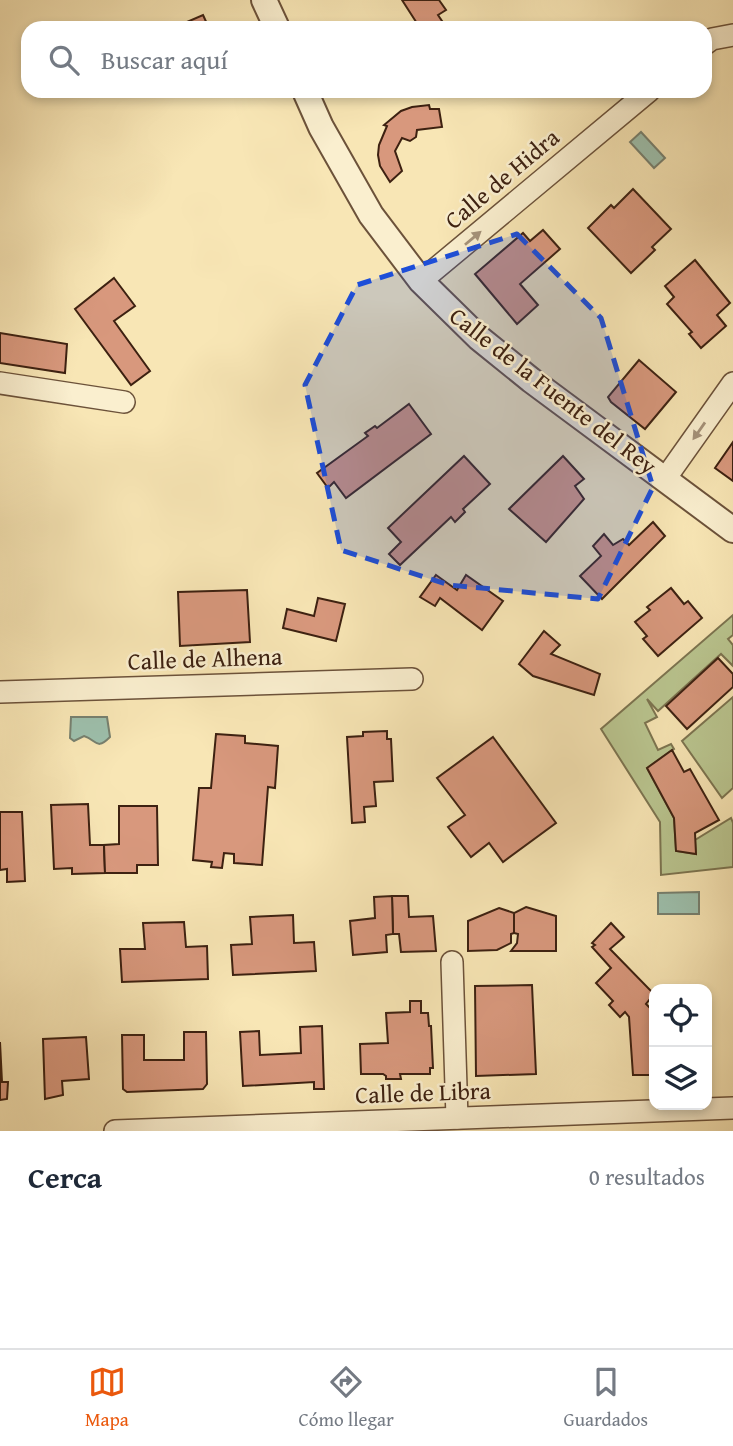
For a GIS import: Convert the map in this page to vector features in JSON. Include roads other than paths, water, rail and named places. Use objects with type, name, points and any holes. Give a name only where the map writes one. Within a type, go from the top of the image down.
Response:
[{"type":"street","points":[[264,0],[274,21]]},
{"type":"street","points":[[712,39],[733,36]]},
{"type":"street","name":"Calle de la Fuente del Rey","points":[[308,98],[321,127],[371,215],[421,282],[479,338],[531,380],[733,530]]},
{"type":"street","name":"Calle de Hidra","points":[[421,282],[641,98]]},
{"type":"street","points":[[0,383],[124,402]]},
{"type":"street","points":[[665,480],[733,383]]},
{"type":"street","name":"Calle de Alhena","points":[[0,692],[412,679]]},
{"type":"street","points":[[452,962],[457,1118]]},
{"type":"street","name":"Calle de Libra","points":[[115,1131],[457,1118],[549,1123],[733,1108]]}]
